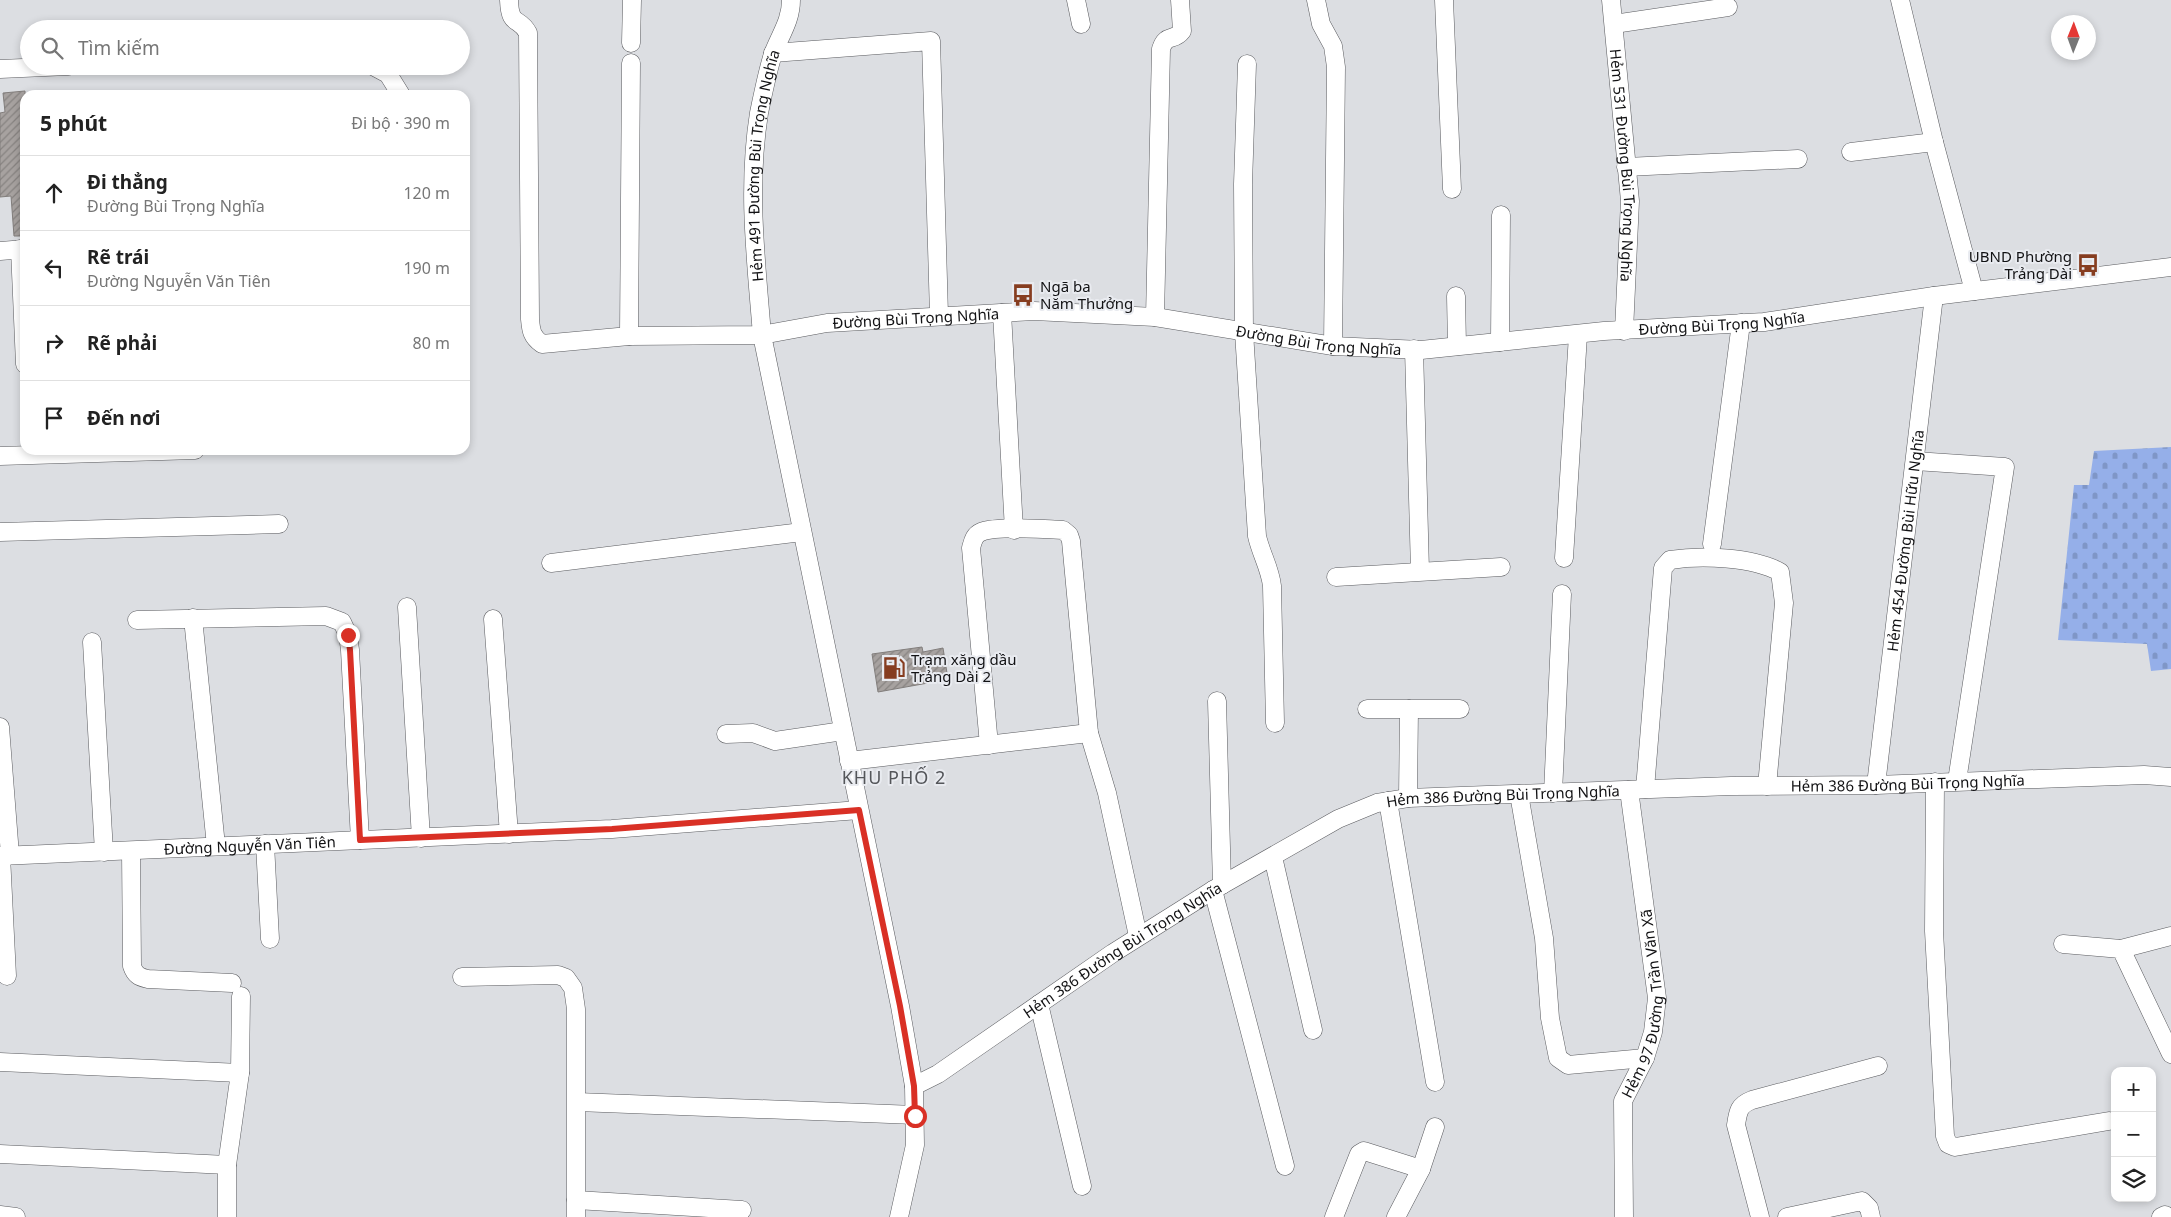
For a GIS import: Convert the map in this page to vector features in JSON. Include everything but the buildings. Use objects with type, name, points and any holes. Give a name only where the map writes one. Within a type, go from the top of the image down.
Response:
[{"type":"street","name":"Đường Bùi Trọng Nghĩa","points":[[510,0],[510,15],[516,22],[525,27],[528,33],[531,331],[534,339],[542,344],[629,336],[762,335],[827,323],[939,315],[1034,311],[1156,317],[1333,346],[1414,349],[1578,335],[1604,331],[1764,322],[1934,296],[2171,267]]},
{"type":"street","points":[[631,43],[632,0]]},
{"type":"street","name":"Hẻm 491 Đường Bùi Trọng Nghĩa","points":[[762,335],[752,181],[754,143],[760,107],[773,53],[788,21],[791,0]]},
{"type":"street","points":[[1076,0],[1081,24]]},
{"type":"street","points":[[1156,317],[1161,49],[1166,38],[1175,37],[1182,31],[1180,0]]},
{"type":"street","points":[[1316,0],[1321,24],[1333,46],[1336,67],[1333,346]]},
{"type":"street","points":[[1444,0],[1452,189]]},
{"type":"street","name":"Hẻm 531 Đường Bùi Trọng Nghĩa","points":[[1611,0],[1630,201],[1624,331]]},
{"type":"street","points":[[1900,0],[1934,142],[1974,291]]},
{"type":"street","points":[[1614,24],[1728,7]]},
{"type":"street","points":[[773,53],[931,41],[939,315]]},
{"type":"street","points":[[629,336],[631,63]]},
{"type":"street","points":[[1247,64],[1243,184],[1244,332],[1258,536],[1261,551],[1270,568],[1272,586],[1275,723]]},
{"type":"street","points":[[0,69],[20,68]]},
{"type":"street","points":[[389,75],[398,90]]},
{"type":"street","points":[[1851,152],[1934,142]]},
{"type":"street","points":[[1626,167],[1798,159]]},
{"type":"street","points":[[1500,342],[1501,215]]},
{"type":"street","points":[[0,251],[20,249]]},
{"type":"street","points":[[1456,296],[1457,346]]},
{"type":"street","name":"Hẻm 454 Đường Bùi Hữu Nghĩa","points":[[1876,786],[1934,296]]},
{"type":"street","points":[[1002,313],[1014,530]]},
{"type":"street","points":[[1712,544],[1741,323]]},
{"type":"street","points":[[762,335],[898,997],[914,1086],[915,1145],[899,1217]]},
{"type":"street","points":[[1564,558],[1578,335]]},
{"type":"street","points":[[1414,349],[1420,571]]},
{"type":"street","points":[[0,456],[20,454]]},
{"type":"street","points":[[1915,461],[2005,467],[1957,781]]},
{"type":"street","points":[[0,532],[279,524]]},
{"type":"street","points":[[988,745],[971,548],[974,537],[981,532],[1063,530],[1069,535],[1089,733],[1106,793],[1138,936]]},
{"type":"street","points":[[551,563],[802,532]]},
{"type":"street","name":"Hẻm 97 Đường Trần Văn Xã","points":[[1624,1217],[1623,1101],[1645,1058],[1653,1032],[1657,998],[1637,789],[1663,568],[1670,560],[1700,557],[1768,565],[1780,572],[1784,603],[1767,786]]},
{"type":"street","points":[[1336,577],[1501,567]]},
{"type":"street","points":[[1553,792],[1562,594]]},
{"type":"street","points":[[407,607],[421,838]]},
{"type":"street","points":[[137,620],[326,616],[342,622],[348,635],[350,650],[360,840]]},
{"type":"street","points":[[193,618],[216,846]]},
{"type":"street","points":[[493,619],[509,834]]},
{"type":"street","points":[[92,642],[104,852]]},
{"type":"street","points":[[1217,702],[1218,888],[1285,1166]]},
{"type":"street","points":[[1367,709],[1460,709]]},
{"type":"street","points":[[1408,798],[1409,709]]},
{"type":"street","points":[[0,727],[8,976]]},
{"type":"street","points":[[726,734],[753,732],[775,741],[843,731]]},
{"type":"street","points":[[849,761],[1089,733]]},
{"type":"street","name":"Hẻm 386 Đường Bùi Trọng Nghĩa","points":[[914,1086],[938,1074],[1138,936],[1338,819],[1377,803],[1408,798],[1637,789],[1876,786],[1957,781],[2144,775],[2171,776]]},
{"type":"street","points":[[1935,782],[1934,931],[1945,1136],[1948,1144],[1955,1147],[2109,1121]]},
{"type":"street","points":[[1518,794],[1544,938],[1554,1048],[1558,1058],[1568,1065],[1645,1058]]},
{"type":"street","points":[[1388,801],[1435,1082]]},
{"type":"street","name":"Đường Nguyễn Văn Tiên","points":[[4,855],[612,829],[859,810]]},
{"type":"street","points":[[264,844],[270,939]]},
{"type":"street","points":[[130,851],[132,966],[135,973],[140,977],[148,979],[237,990],[240,1073],[227,1165],[227,1217]]},
{"type":"street","points":[[1273,857],[1313,1030]]},
{"type":"street","points":[[2063,944],[2121,949],[2171,936]]},
{"type":"street","points":[[2121,949],[2171,1054]]},
{"type":"street","points":[[462,977],[558,975],[566,978],[572,988],[576,1010],[576,1209],[742,1210]]},
{"type":"street","points":[[1039,1004],[1082,1186]]},
{"type":"street","points":[[0,1062],[240,1073]]},
{"type":"street","points":[[1760,1217],[1736,1125],[1738,1111],[1744,1103],[1878,1066]]},
{"type":"street","points":[[577,1102],[915,1116]]},
{"type":"street","points":[[1396,1217],[1421,1169],[1435,1127]]},
{"type":"street","points":[[1334,1217],[1359,1154],[1364,1151],[1421,1169]]},
{"type":"street","points":[[0,1154],[227,1165]]},
{"type":"street","points":[[1787,1217],[1862,1201],[1869,1208],[1872,1217]]},
{"type":"street","points":[[0,1215],[16,1217]]},
{"type":"green space","points":[[2171,447],[2171,669],[2151,671],[2147,644],[2058,640],[2074,485],[2089,485],[2094,451]]},
{"type":"place","name":"UBND Phường Trảng Dài","points":[[2088,265]]},
{"type":"place","name":"Ngã ba Năm Thưởng","points":[[1023,295]]},
{"type":"place","name":"Trạm xăng dầu Trảng Dài 2","points":[[894,668]]},
{"type":"district","name":"KHU PHỐ 2","points":[[894,777]]},
{"type":"route","points":[[348,635],[360,840],[612,829],[859,810],[900,1006],[914,1086],[915,1116]]}]
